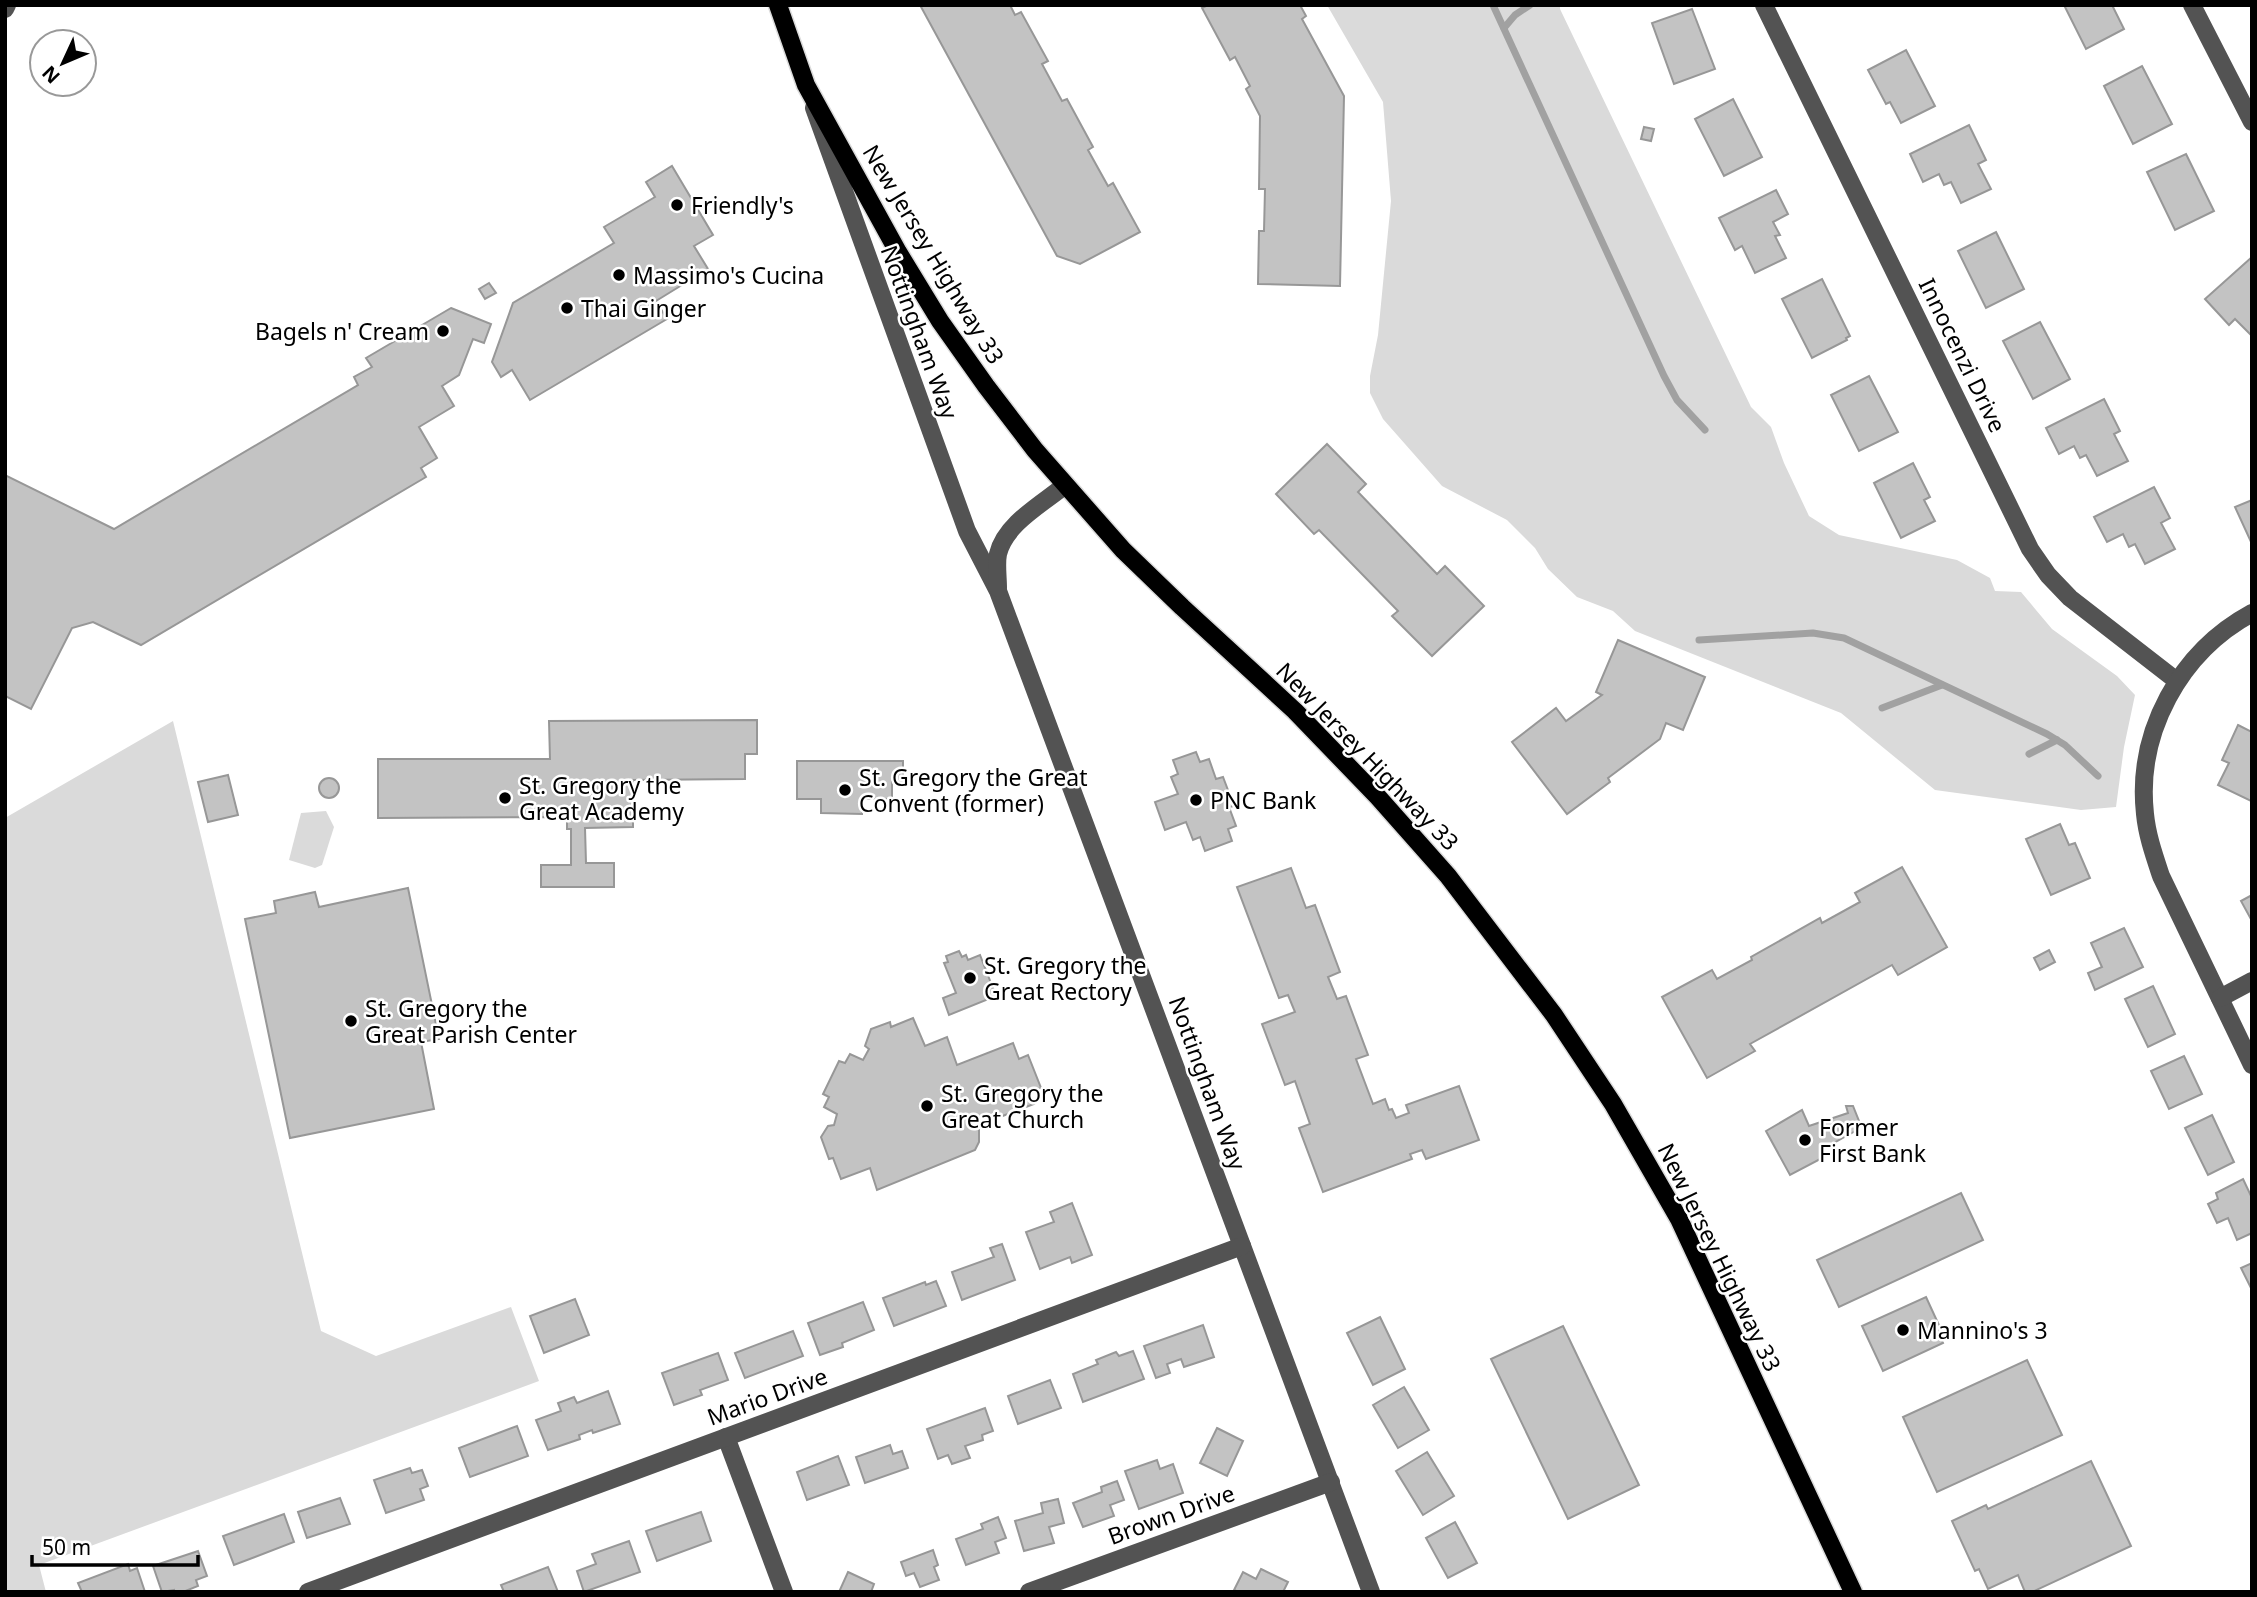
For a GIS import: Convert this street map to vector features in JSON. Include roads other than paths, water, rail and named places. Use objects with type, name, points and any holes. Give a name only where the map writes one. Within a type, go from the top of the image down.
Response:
[{"type":"main road","name":"New Jersey Highway 33","points":[[779,5],[806,85],[898,252],[940,321],[986,386],[1065,486],[1123,550],[1295,711],[1378,797],[1448,876],[1554,1015],[1612,1103],[1679,1219],[1853,1592]]},
{"type":"street","name":"Innocenzi Drive","points":[[1764,5],[2031,549],[2048,575],[2070,598],[2177,681]]},
{"type":"street","points":[[2192,5],[2252,122]]},
{"type":"street","name":"Nottingham Way","points":[[806,85],[963,518],[998,591],[1371,1592]]},
{"type":"street","name":"Nottingham Way","points":[[998,591],[998,554],[1006,538],[1017,523],[1065,486]]},
{"type":"street","points":[[2252,613],[2211,641],[2177,681],[2161,709],[2150,743],[2144,778],[2144,813],[2151,848],[2161,876],[2252,1065]]},
{"type":"street","points":[[2220,998],[2252,981]]},
{"type":"street","name":"Mario Drive","points":[[308,1592],[1242,1246]]},
{"type":"street","points":[[726,1437],[784,1592]]},
{"type":"street","name":"Brown Drive","points":[[1029,1592],[1331,1482]]},
{"type":"waterway","points":[[1493,5],[1664,376],[1677,400],[1705,430]]},
{"type":"waterway","points":[[1504,28],[1515,15],[1530,5]]},
{"type":"waterway","points":[[1699,640],[1813,633],[1844,638],[2047,734],[2065,745],[2098,776]]},
{"type":"waterway","points":[[1882,708],[1942,685]]},
{"type":"waterway","points":[[2029,754],[2057,740]]},
{"type":"place","name":"Friendly's","points":[[677,205]]},
{"type":"place","name":"Massimo's Cucina","points":[[619,275]]},
{"type":"place","name":"Thai Ginger","points":[[567,308]]},
{"type":"place","name":"Bagels n' Cream","points":[[443,331]]},
{"type":"place","name":"St. Gregory the Great Convent (former)","points":[[845,790]]},
{"type":"place","name":"St. Gregory the Great Academy","points":[[505,798]]},
{"type":"place","name":"PNC Bank","points":[[1196,800]]},
{"type":"place","name":"St. Gregory the Great Rectory","points":[[970,978]]},
{"type":"place","name":"St. Gregory the Great Parish Center","points":[[351,1021]]},
{"type":"place","name":"St. Gregory the Great Church","points":[[927,1106]]},
{"type":"place","name":"Former First Bank","points":[[1805,1140]]},
{"type":"place","name":"Mannino's 3","points":[[1903,1330]]}]
